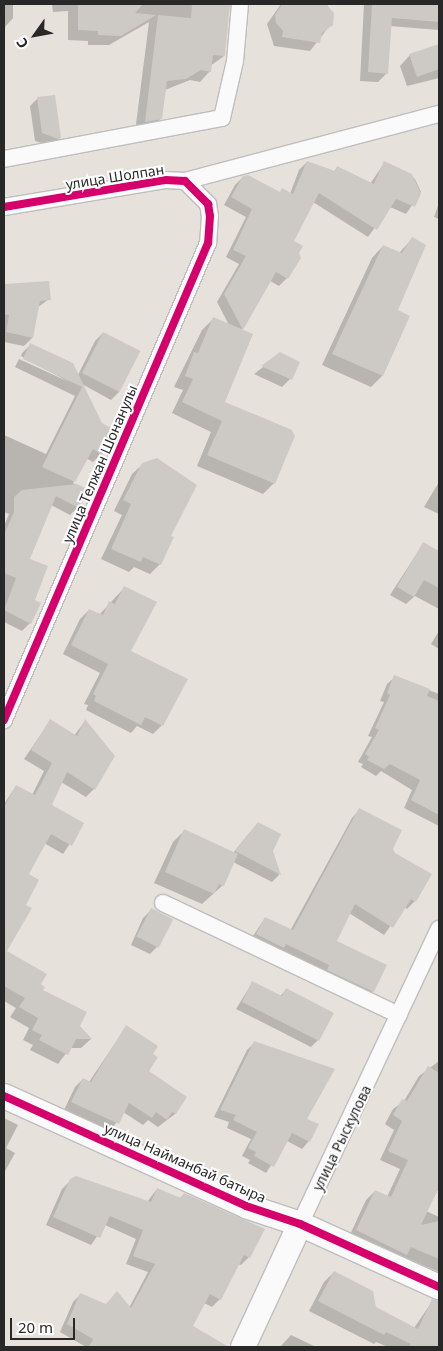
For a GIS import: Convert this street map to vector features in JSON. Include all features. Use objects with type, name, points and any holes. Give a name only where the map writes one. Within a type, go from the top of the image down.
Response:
[{"type":"street","points":[[4,159],[222,118],[236,61],[240,4]]},
{"type":"street","points":[[185,181],[439,114]]},
{"type":"street","name":"улица Шолпан","points":[[4,207],[165,180],[185,181],[208,204],[210,216]]},
{"type":"street","name":"улица Телжан Шонанулы","points":[[4,720],[208,243],[210,216]]},
{"type":"street","points":[[163,903],[399,1016]]},
{"type":"street","name":"улица Рыскулова","points":[[243,1347],[439,929]]},
{"type":"street","name":"улица Найманбай батыра","points":[[4,1096],[246,1206],[300,1224],[439,1287]]},
{"type":"building","points":[[78,4],[143,4],[135,13],[156,15],[121,36],[98,35],[98,31],[78,30]]},
{"type":"building","points":[[192,4],[230,4],[225,56],[213,55],[211,72],[201,70],[186,79],[167,81],[162,119],[145,122],[158,15],[191,18]]},
{"type":"building","points":[[282,4],[325,4],[334,13],[333,25],[322,33],[320,43],[282,37],[283,31],[276,23],[275,15]]},
{"type":"building","points":[[372,4],[439,4],[439,22],[392,18],[388,74],[368,72]]},
{"type":"building","points":[[439,44],[439,69],[417,77],[409,54]]},
{"type":"building","points":[[55,95],[61,138],[58,139],[42,133],[37,97]]},
{"type":"building","points":[[307,161],[335,171],[337,166],[374,184],[384,161],[412,174],[421,194],[415,207],[396,199],[377,230],[319,193],[294,241],[303,246],[299,253],[301,258],[288,279],[276,272],[243,330],[224,294],[246,256],[233,250],[252,209],[231,197],[243,176],[248,175],[280,192],[282,188],[293,194]]},
{"type":"building","points":[[412,237],[426,245],[398,310],[410,316],[383,376],[332,354],[383,245],[402,253]]},
{"type":"building","points":[[49,281],[51,300],[40,301],[33,338],[6,332],[9,315],[4,314],[4,284]]},
{"type":"building","points":[[213,317],[253,334],[225,402],[292,430],[295,436],[275,484],[207,455],[222,421],[182,402],[193,379],[185,376],[194,352],[198,353]]},
{"type":"building","points":[[103,332],[140,351],[120,392],[82,373]]},
{"type":"building","points":[[30,343],[73,363],[102,423],[115,430],[102,455],[93,449],[75,482],[42,467],[82,387],[23,359]]},
{"type":"building","points":[[280,352],[300,362],[292,380],[261,366]]},
{"type":"building","points":[[157,458],[197,485],[171,536],[174,537],[161,565],[143,557],[141,562],[111,549],[131,504],[123,500],[142,463]]},
{"type":"building","points":[[77,484],[89,490],[79,508],[56,496],[30,559],[48,566],[35,600],[41,603],[31,624],[4,610],[16,578],[4,573],[4,535],[14,512],[14,497],[22,490]]},
{"type":"building","points":[[423,542],[439,551],[439,588],[424,580],[414,597],[397,587]]},
{"type":"building","points":[[124,586],[157,602],[131,651],[188,679],[163,726],[145,717],[141,725],[94,701],[96,696],[93,694],[108,664],[71,645],[89,609],[103,615],[109,601],[115,604]]},
{"type":"building","points":[[394,675],[430,689],[427,696],[439,701],[439,815],[411,800],[420,780],[390,764],[384,769],[367,760],[369,757],[365,754],[379,730],[375,728],[390,695],[387,693]]},
{"type":"building","points":[[50,719],[77,736],[85,719],[115,756],[95,790],[67,772],[52,805],[84,823],[72,846],[51,834],[29,874],[39,880],[26,905],[32,908],[7,951],[47,974],[41,984],[45,987],[43,990],[87,1012],[80,1026],[92,1039],[76,1039],[68,1055],[39,1040],[42,1035],[32,1030],[38,1018],[19,1007],[25,998],[4,986],[4,807],[16,785],[35,795],[52,763],[31,750]]},
{"type":"building","points":[[359,808],[402,830],[393,849],[395,853],[432,874],[416,902],[411,899],[393,928],[355,904],[337,941],[387,965],[374,992],[327,970],[329,965],[286,944],[284,948],[256,934],[265,917],[293,930]]},
{"type":"building","points":[[258,822],[281,834],[273,851],[281,875],[235,851]]},
{"type":"building","points":[[184,829],[238,854],[224,886],[219,884],[214,894],[165,872]]},
{"type":"building","points":[[151,908],[173,919],[159,948],[136,937]]},
{"type":"building","points":[[252,981],[282,996],[286,988],[334,1013],[319,1041],[242,1002]]},
{"type":"building","points":[[126,1025],[158,1046],[153,1054],[158,1057],[149,1071],[187,1097],[176,1114],[172,1112],[167,1120],[156,1112],[152,1118],[129,1103],[119,1124],[71,1102],[83,1078],[91,1082]]},
{"type":"building","points":[[254,1041],[335,1069],[307,1119],[319,1124],[310,1142],[292,1133],[274,1167],[254,1156],[256,1152],[248,1148],[257,1132],[233,1120],[236,1115],[220,1110]]},
{"type":"building","points":[[428,1066],[439,1073],[439,1187],[421,1225],[439,1221],[439,1259],[411,1247],[407,1255],[356,1230],[375,1190],[391,1197],[408,1160],[388,1151],[402,1121],[393,1115],[402,1099],[407,1101]]},
{"type":"building","points":[[76,1176],[151,1202],[157,1188],[181,1198],[184,1193],[265,1229],[250,1258],[244,1255],[221,1300],[210,1294],[193,1326],[229,1347],[89,1347],[93,1339],[67,1324],[80,1293],[106,1304],[117,1291],[131,1308],[155,1264],[133,1256],[143,1230],[110,1216],[100,1238],[53,1217],[70,1179]]},
{"type":"building","points":[[334,1271],[373,1291],[376,1307],[418,1329],[432,1299],[439,1301],[439,1347],[409,1347],[411,1344],[386,1332],[384,1335],[318,1301]]},
{"type":"cycle path","points":[[4,207],[165,180],[185,181],[208,204],[210,216],[208,243],[4,720]]},
{"type":"cycle path","points":[[4,1096],[246,1206],[300,1224],[439,1287]]}]
